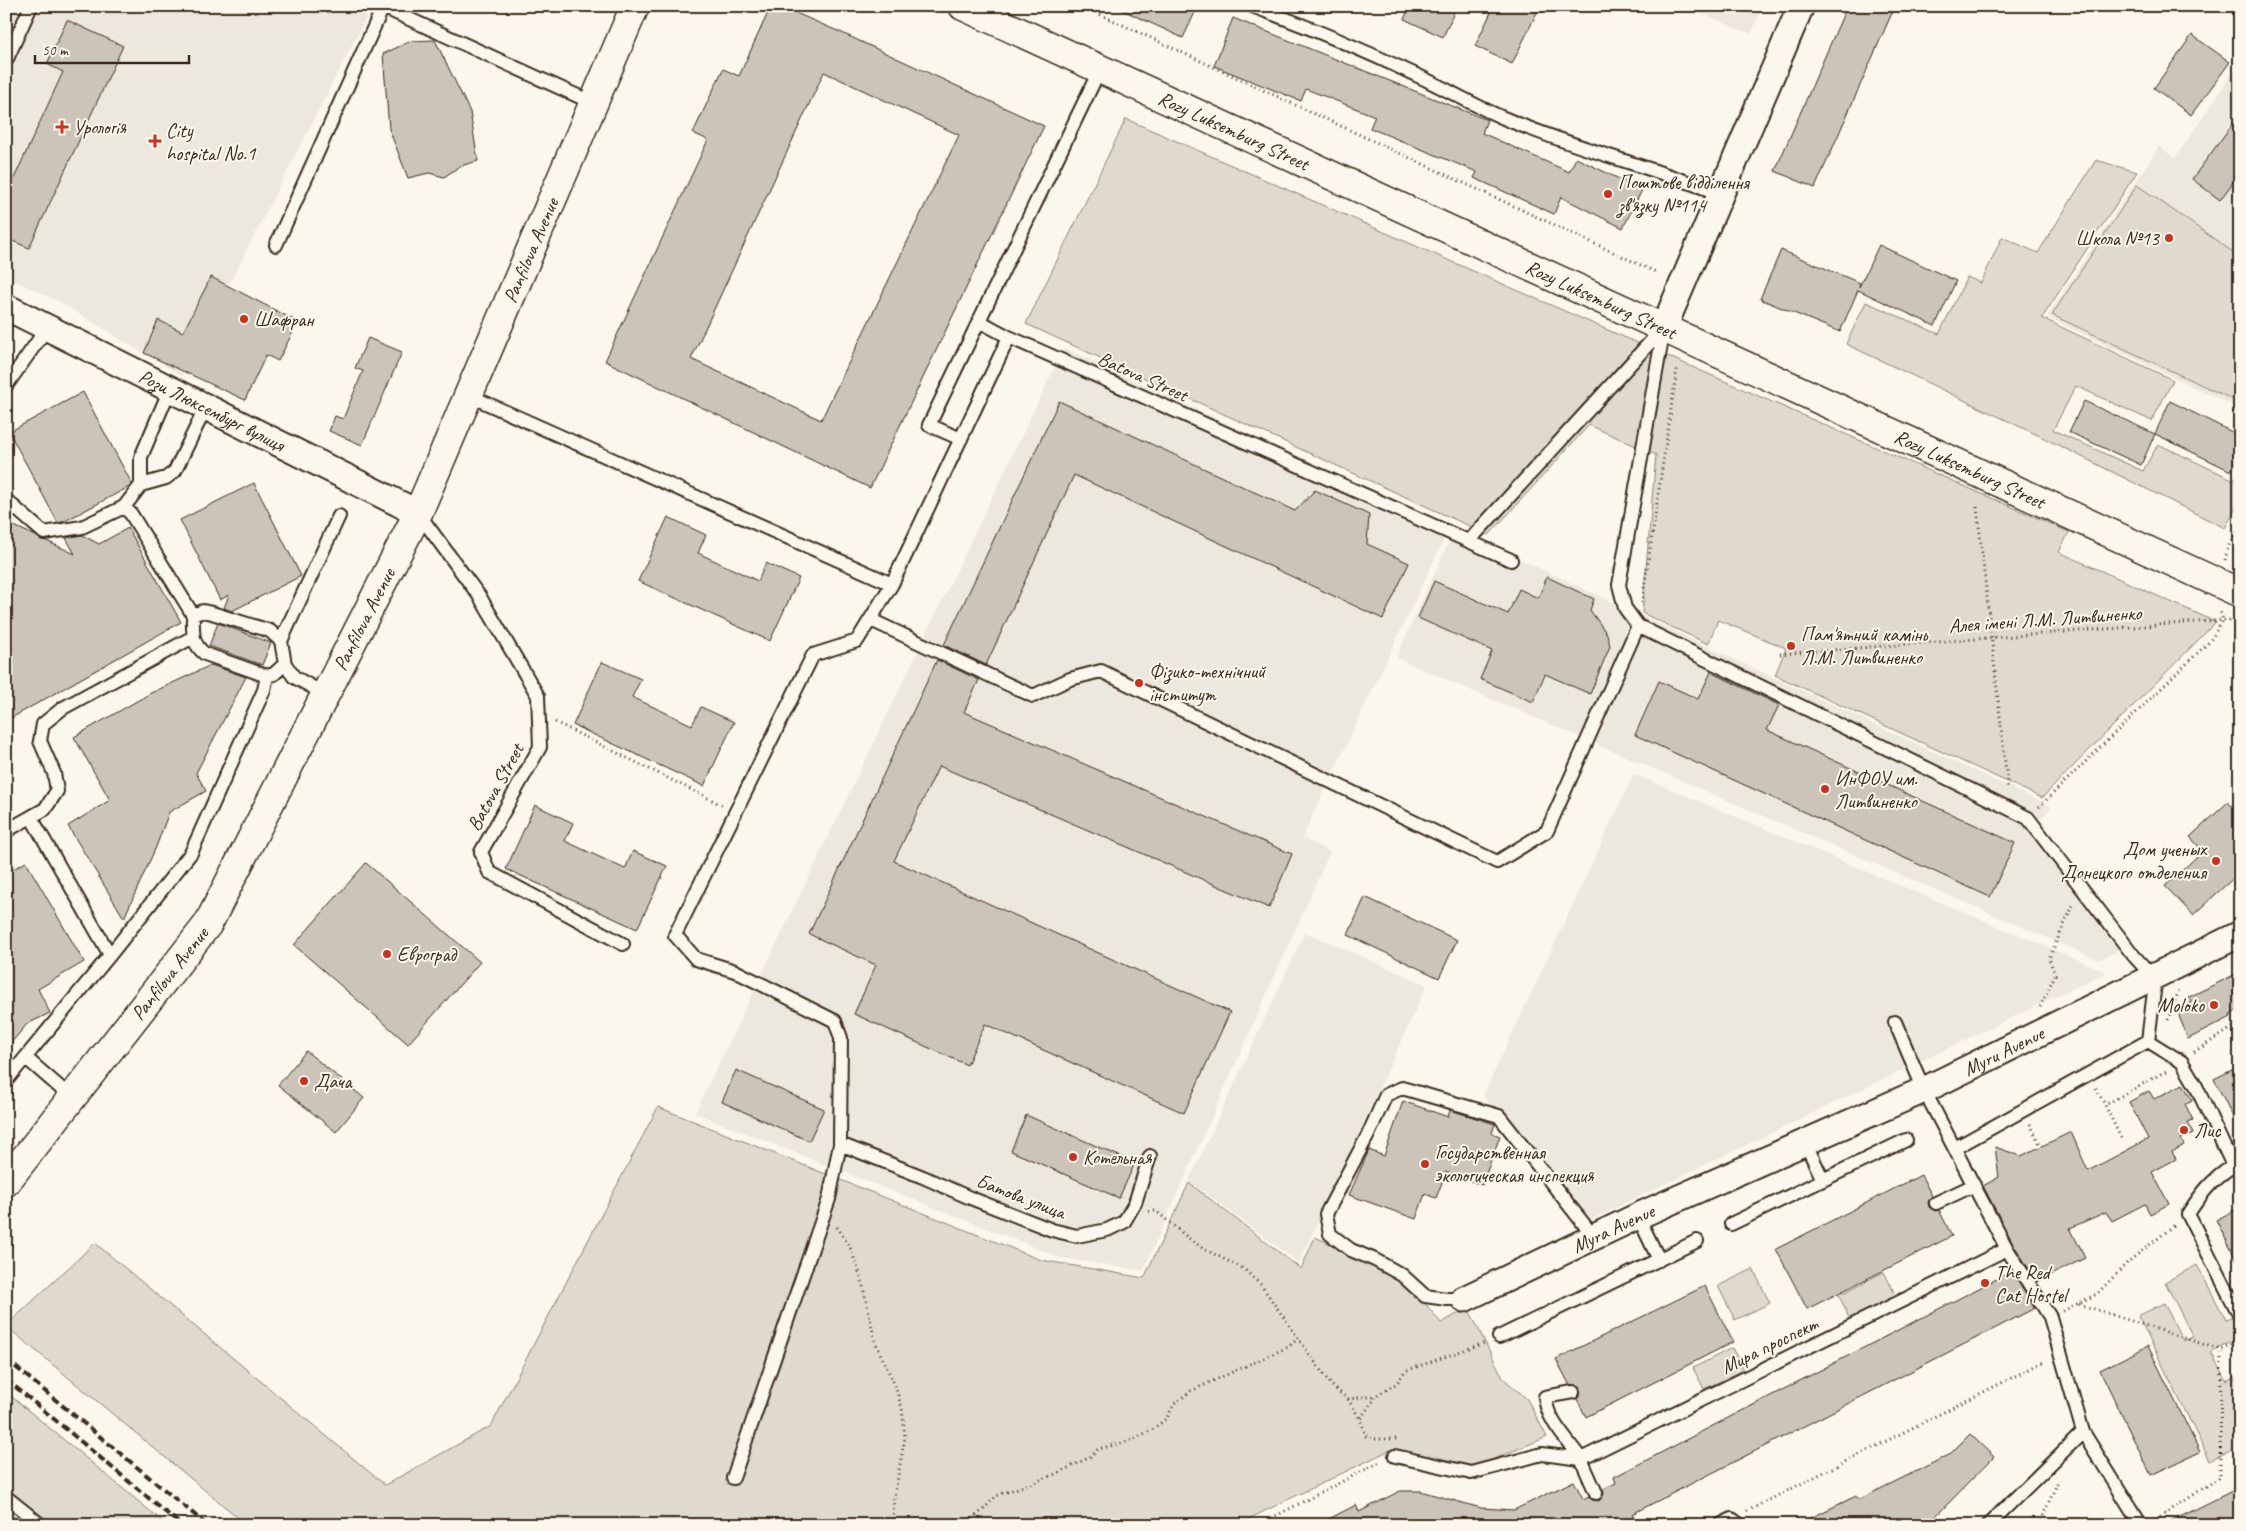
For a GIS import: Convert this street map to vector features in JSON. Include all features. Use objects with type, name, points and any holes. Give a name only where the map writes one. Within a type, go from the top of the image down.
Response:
[{"type":"street","name":"Panfilova Avenue","points":[[6,1182],[208,924],[418,513],[635,6]]},
{"type":"street","name":"Rozy Luksemburg Street","points":[[963,6],[1664,327],[2230,601]]},
{"type":"street","points":[[1664,327],[1801,6]]},
{"type":"street","name":"Рози Люксембург вулиця","points":[[6,307],[418,513]]},
{"type":"street","name":"Myru Avenue","points":[[1638,1216],[1924,1090],[2240,934]]},
{"type":"street","name":"Myra Avenue","points":[[1464,1298],[1638,1216]]},
{"type":"lane","points":[[6,61],[31,6]]},
{"type":"lane","points":[[1252,6],[1298,23],[1405,70],[1505,119],[1632,165],[1673,175],[1720,194]]},
{"type":"lane","points":[[276,245],[383,7],[593,103]]},
{"type":"lane","points":[[961,439],[929,426],[1100,69]]},
{"type":"lane","name":"Batova Street","points":[[979,321],[1009,337],[1511,560]]},
{"type":"lane","points":[[1470,541],[1664,327]]},
{"type":"lane","points":[[1664,327],[1619,586],[1625,608],[1638,626],[2028,818],[2081,888],[2153,977],[2155,983],[2148,1041]]},
{"type":"lane","points":[[6,386],[47,328]]},
{"type":"lane","points":[[733,1478],[829,1199],[840,1144],[841,1038],[835,1021],[735,971],[696,959],[675,935],[813,655],[857,641],[892,584],[1009,337]]},
{"type":"lane","points":[[141,486],[141,457],[170,389]]},
{"type":"lane","points":[[468,395],[892,584]]},
{"type":"lane","points":[[6,500],[44,533],[82,527],[124,507],[141,486],[166,478],[175,471],[206,407]]},
{"type":"lane","points":[[124,507],[131,514],[193,615],[193,638],[197,648],[205,654],[267,676],[274,674],[285,664]]},
{"type":"lane","name":"Batova Street","points":[[418,513],[480,597],[538,696],[540,746],[481,852],[489,872],[623,944]]},
{"type":"lane","points":[[325,694],[294,677],[285,664],[281,641],[339,516]]},
{"type":"lane","points":[[193,615],[203,611],[212,613],[270,631],[281,641]]},
{"type":"lane","points":[[871,620],[1033,696],[1070,679],[1101,671],[1497,862],[1547,831],[1638,626]]},
{"type":"lane","points":[[6,831],[45,809],[57,792],[54,773],[40,741],[43,724],[63,708],[193,638]]},
{"type":"lane","points":[[6,1081],[110,956],[191,853],[264,690],[267,676]]},
{"type":"lane","points":[[31,817],[110,956]]},
{"type":"lane","points":[[1894,1022],[1924,1090],[2007,1249],[2050,1317],[2059,1354],[2083,1432],[2141,1525]]},
{"type":"lane","points":[[2148,1041],[2182,1062],[2196,1086],[2236,1169],[2217,1176],[2202,1192],[2188,1214],[2240,1316]]},
{"type":"lane","points":[[1955,1148],[2148,1041]]},
{"type":"lane","points":[[26,1058],[72,1098]]},
{"type":"lane","points":[[1464,1298],[1447,1299],[1425,1296],[1402,1275],[1375,1260],[1351,1250],[1330,1234],[1326,1214],[1368,1136],[1386,1095],[1402,1088],[1499,1116],[1594,1237]]},
{"type":"lane","points":[[1731,1224],[1906,1140]]},
{"type":"lane","points":[[1805,1142],[1823,1180]]},
{"type":"lane","name":"Батова улица","points":[[840,1144],[1052,1230],[1077,1236],[1106,1230],[1124,1222],[1135,1203],[1150,1156]]},
{"type":"lane","points":[[1936,1203],[1974,1185]]},
{"type":"lane","points":[[1638,1216],[1659,1260]]},
{"type":"lane","points":[[1499,1337],[1697,1241]]},
{"type":"lane","name":"Мира проспект","points":[[1581,1459],[2007,1249]]},
{"type":"lane","points":[[1573,1392],[1545,1397],[1546,1405],[1552,1421],[1581,1459],[1596,1493]]},
{"type":"lane","points":[[1988,1525],[2083,1432]]},
{"type":"lane","points":[[1395,1456],[1472,1473],[1542,1454],[1581,1459]]},
{"type":"lane","points":[[6,1497],[41,1525]]},
{"type":"lane","points":[[1720,1525],[1736,1522]]},
{"type":"path","points":[[1082,6],[1658,273]]},
{"type":"path","points":[[1638,626],[1677,369]]},
{"type":"path","points":[[1977,507],[1990,638],[2011,810]]},
{"type":"path","points":[[2224,564],[2228,547],[2240,526]]},
{"type":"path","points":[[2028,818],[2210,641],[2223,620],[2230,601]]},
{"type":"path","points":[[2223,620],[2240,625]]},
{"type":"path","name":"Алея імені Л.М. Литвиненко","points":[[1780,654],[2223,620]]},
{"type":"path","points":[[539,714],[736,812]]},
{"type":"path","points":[[2040,1008],[2055,975],[2049,958],[2081,888]]},
{"type":"path","points":[[2148,1041],[2158,1035],[2167,1023],[2178,991],[2184,984]]},
{"type":"path","points":[[2105,1105],[2182,1062],[2199,1047],[2240,1024]]},
{"type":"path","points":[[2100,1097],[2121,1138]]},
{"type":"path","points":[[2023,1110],[2041,1146]]},
{"type":"path","points":[[829,1199],[838,1227],[850,1247],[860,1277],[874,1341],[895,1386],[902,1408],[905,1437],[894,1498],[893,1525]]},
{"type":"path","points":[[1130,1211],[1156,1211],[1204,1248],[1244,1269],[1262,1285],[1331,1385],[1348,1399],[1360,1419],[1366,1436],[1372,1439],[1395,1438],[1402,1440],[1412,1447],[1414,1460]]},
{"type":"path","points":[[2050,1317],[2096,1294],[2128,1262],[2188,1214]]},
{"type":"path","points":[[2078,1304],[2222,1350],[2240,1341]]},
{"type":"path","points":[[1360,1419],[1376,1396],[1397,1382],[1405,1371],[1457,1354],[1499,1337]]},
{"type":"path","points":[[964,1525],[983,1510],[996,1496],[1056,1474],[1092,1456],[1098,1449],[1130,1440],[1152,1430],[1167,1418],[1174,1404],[1191,1391],[1288,1347],[1300,1338]]},
{"type":"path","points":[[2150,1525],[2220,1477],[2222,1350]]},
{"type":"path","points":[[1736,1522],[2059,1354]]},
{"type":"path","points":[[1348,1399],[1376,1396]]},
{"type":"path","points":[[1258,1525],[1395,1456]]},
{"type":"shaded area","name":"City hospital No.1","points":[[6,6],[372,6],[182,376],[56,300],[6,277]]},
{"type":"shaded area","points":[[1683,6],[1764,6],[1751,34]]},
{"type":"shaded area","name":"Школа №13","points":[[2240,62],[2240,409],[2047,317],[2159,146],[2175,158]]},
{"type":"shaded area","points":[[1126,119],[2069,532],[2059,552],[2216,622],[2042,798],[1775,675],[1786,648],[1718,620],[1708,644],[1642,613],[1656,455],[1589,425],[1489,535],[1026,324]]},
{"type":"shaded area","points":[[2096,160],[2137,172],[2042,318],[2173,380],[2152,421],[2076,386],[2053,430],[2143,471],[2158,444],[2234,480],[2240,470],[2240,501],[2225,528],[2048,440],[1846,344],[1866,302],[1939,334],[1967,277],[1981,283],[2002,237],[2038,253]]},
{"type":"shaded area","name":"Школа №13","points":[[2137,185],[2240,257],[2240,403],[2052,315]]},
{"type":"shaded area","name":"Фізико-технічний інститут","points":[[1064,348],[1450,527],[1302,838],[1330,852],[1143,1271],[1061,1258],[695,1113]]},
{"type":"shaded area","points":[[1455,529],[2052,807],[2040,819],[2129,945],[2099,960],[1396,658]]},
{"type":"shaded area","points":[[1634,774],[2107,972],[1590,1220],[1483,1096]]},
{"type":"shaded area","points":[[1305,932],[1427,985],[1299,1263],[1189,1181]]},
{"type":"shaded area","points":[[658,1107],[1041,1260],[1144,1278],[1189,1183],[1301,1269],[1315,1237],[1383,1267],[1414,1290],[1441,1323],[1468,1308],[1503,1378],[1527,1399],[1547,1437],[1472,1468],[1390,1450],[1236,1525],[247,1525],[6,1326],[95,1243],[385,1485],[491,1426]]},
{"type":"shaded area","points":[[2197,1265],[2226,1320],[2235,1316],[2240,1325],[2240,1338],[2211,1352],[2226,1381],[2234,1377],[2240,1388],[2240,1464],[2232,1450],[2210,1461],[2138,1316],[2164,1303],[2183,1341],[2193,1337],[2165,1282]]},
{"type":"shaded area","points":[[1753,1269],[1770,1303],[1735,1320],[1718,1286]]},
{"type":"shaded area","points":[[1884,1272],[1899,1302],[1852,1325],[1839,1295]]},
{"type":"shaded area","points":[[1732,1348],[1744,1370],[1704,1389],[1693,1368]]},
{"type":"shaded area","points":[[6,1392],[167,1525],[6,1525]]},
{"type":"building","points":[[771,6],[780,6],[1044,126],[870,488],[605,361],[708,140],[693,133],[723,69],[739,76]],"holes":[[[824,72],[959,135],[821,420],[691,359]]]},
{"type":"building","points":[[1114,6],[1198,6],[1183,38]]},
{"type":"building","points":[[1410,6],[1457,6],[1443,37],[1404,19]]},
{"type":"building","points":[[1494,6],[1540,6],[1512,64],[1475,46]]},
{"type":"building","points":[[1847,6],[1895,6],[1815,188],[1775,171]]},
{"type":"building","points":[[1233,18],[1487,120],[1482,133],[1569,172],[1576,158],[1642,190],[1623,228],[1561,197],[1554,214],[1474,178],[1477,172],[1370,128],[1375,116],[1306,89],[1301,101],[1214,66]]},
{"type":"building","name":"Урологія","points":[[67,20],[123,46],[29,248],[6,238],[6,183],[11,185],[63,72],[47,64]]},
{"type":"building","points":[[2192,35],[2230,62],[2191,115],[2154,88]]},
{"type":"building","points":[[435,40],[470,112],[478,161],[460,166],[444,177],[429,173],[408,178],[389,129],[383,54],[411,41]]},
{"type":"building","points":[[2240,114],[2240,173],[2220,200],[2192,179]]},
{"type":"building","points":[[1879,245],[1956,281],[1935,326],[1858,290],[1840,332],[1760,299],[1781,250],[1860,283],[1859,287]]},
{"type":"building","points":[[211,277],[298,322],[278,361],[266,355],[245,400],[144,353],[158,320],[183,332]]},
{"type":"building","points":[[368,338],[402,352],[362,445],[329,431],[335,416],[343,419],[363,371],[355,368]]},
{"type":"building","points":[[83,392],[132,484],[58,523],[9,432]]},
{"type":"building","points":[[1059,401],[1295,511],[1315,490],[1369,515],[1367,544],[1409,563],[1383,619],[1074,475],[986,665],[944,645]]},
{"type":"building","points":[[2084,401],[2155,434],[2141,465],[2069,432]]},
{"type":"building","points":[[2170,401],[2240,436],[2240,452],[2231,471],[2155,434]]},
{"type":"building","points":[[254,483],[301,576],[232,611],[224,608],[229,595],[220,600],[180,520]]},
{"type":"building","points":[[668,517],[706,535],[698,553],[758,581],[766,563],[799,578],[770,641],[638,581]]},
{"type":"building","points":[[14,526],[75,554],[66,538],[82,535],[99,544],[128,528],[181,622],[6,721],[6,530]]},
{"type":"building","points":[[1547,577],[1594,599],[1590,610],[1607,634],[1610,646],[1590,694],[1545,674],[1533,702],[1480,679],[1492,651],[1418,618],[1434,581],[1508,614],[1519,589],[1538,598]]},
{"type":"building","points":[[218,623],[271,643],[262,665],[209,646]]},
{"type":"building","points":[[937,660],[979,680],[964,712],[1292,854],[1269,908],[939,766],[894,861],[1230,1012],[1184,1113],[985,1024],[967,1065],[854,1014],[876,965],[809,934]]},
{"type":"building","points":[[602,662],[641,679],[632,697],[692,725],[701,707],[734,722],[704,786],[573,725]]},
{"type":"building","points":[[211,665],[246,677],[196,773],[206,791],[169,812],[156,847],[124,918],[68,826],[110,800],[74,737],[151,693]]},
{"type":"building","name":"ИнФОУ им. Литвиненко","points":[[1711,672],[1779,705],[1767,730],[2015,843],[1990,897],[1635,735],[1659,681],[1698,699]]},
{"type":"building","name":"Дом ученых Донецкого отделения","points":[[2228,802],[2240,815],[2240,872],[2193,915],[2165,886],[2203,851],[2190,837]]},
{"type":"building","points":[[535,805],[573,823],[565,841],[625,869],[633,851],[667,866],[637,929],[506,869]]},
{"type":"building","points":[[26,862],[84,962],[38,989],[50,1013],[27,1024],[6,1049],[6,873]]},
{"type":"building","name":"Евроград","points":[[366,863],[480,962],[408,1044],[294,945]]},
{"type":"building","points":[[1365,897],[1457,940],[1439,978],[1348,935]]},
{"type":"building","name":"Moloko","points":[[2240,972],[2240,1009],[2230,1014],[2231,1017],[2188,1039],[2179,1016],[2183,1008],[2192,1002],[2189,997]]},
{"type":"building","points":[[306,1051],[364,1098],[336,1132],[278,1085]]},
{"type":"building","points":[[2240,1066],[2240,1131],[2214,1079]]},
{"type":"building","points":[[736,1070],[824,1109],[809,1141],[722,1102]]},
{"type":"building","points":[[2183,1084],[2192,1100],[2185,1104],[2193,1120],[2188,1122],[2193,1133],[2181,1139],[2184,1145],[2172,1152],[2176,1159],[2152,1172],[2169,1204],[2150,1214],[2145,1204],[2112,1221],[2106,1212],[2070,1228],[2085,1258],[2037,1282],[2014,1245],[1983,1186],[1999,1177],[1995,1147],[2021,1156],[2071,1132],[2088,1171],[2148,1139],[2129,1102],[2149,1091],[2154,1099]]},
{"type":"building","name":"Государственная экологическая инспекция","points":[[1403,1101],[1448,1117],[1450,1110],[1495,1124],[1492,1133],[1500,1136],[1482,1185],[1446,1172],[1436,1198],[1425,1194],[1416,1219],[1349,1195],[1369,1150],[1384,1156]]},
{"type":"building","name":"Котельная","points":[[1026,1115],[1135,1163],[1119,1198],[1011,1151]]},
{"type":"building","points":[[1921,1175],[1932,1196],[1928,1202],[1929,1207],[1935,1211],[1939,1210],[1952,1236],[1807,1309],[1776,1249]]},
{"type":"building","points":[[2235,1210],[2240,1220],[2240,1267],[2216,1220]]},
{"type":"building","points":[[2012,1271],[2035,1308],[1632,1514],[1638,1525],[1317,1525],[1356,1505],[1359,1512],[1400,1491],[1420,1491],[1481,1508],[1514,1510],[1574,1481],[1583,1499],[1589,1496],[1592,1500],[1599,1501],[1604,1494],[1603,1489],[1616,1483],[1614,1477]]},
{"type":"building","points":[[1705,1286],[1733,1342],[1586,1417],[1577,1399],[1581,1394],[1579,1387],[1569,1384],[1556,1359]]},
{"type":"building","points":[[2148,1346],[2200,1452],[2151,1475],[2100,1370]]},
{"type":"building","points":[[1970,1434],[1994,1457],[1927,1525],[1796,1525],[1856,1496],[1858,1500],[1949,1455]]},
{"type":"building","points":[[2240,1487],[2240,1516],[2222,1525],[2164,1525]]},
{"type":"railway","points":[[6,1359],[207,1525]]},
{"type":"railway","points":[[6,1379],[181,1525]]},
{"type":"place","name":"Урологія","points":[[62,127]]},
{"type":"place","name":"City hospital No.1","points":[[155,141]]},
{"type":"place","name":"Поштове відділення зв'язку №114","points":[[1608,194]]},
{"type":"place","name":"Школа №13","points":[[2169,238]]},
{"type":"place","name":"Шафран","points":[[244,319]]},
{"type":"place","name":"Пам'ятний камінь Л.М. Литвиненко","points":[[1791,646]]},
{"type":"place","name":"Фізико-технічний інститут","points":[[1139,683]]},
{"type":"place","name":"ИнФОУ им. Литвиненко","points":[[1825,789]]},
{"type":"place","name":"Дом ученых Донецкого отделения","points":[[2216,861]]},
{"type":"place","name":"Евроград","points":[[387,954]]},
{"type":"place","name":"Moloko","points":[[2214,1005]]},
{"type":"place","name":"Дача","points":[[304,1081]]},
{"type":"place","name":"Лис","points":[[2184,1130]]},
{"type":"place","name":"Котельная","points":[[1073,1157]]},
{"type":"place","name":"Государственная экологическая инспекция","points":[[1425,1164]]},
{"type":"place","name":"The Red Cat Hostel","points":[[1985,1283]]}]
